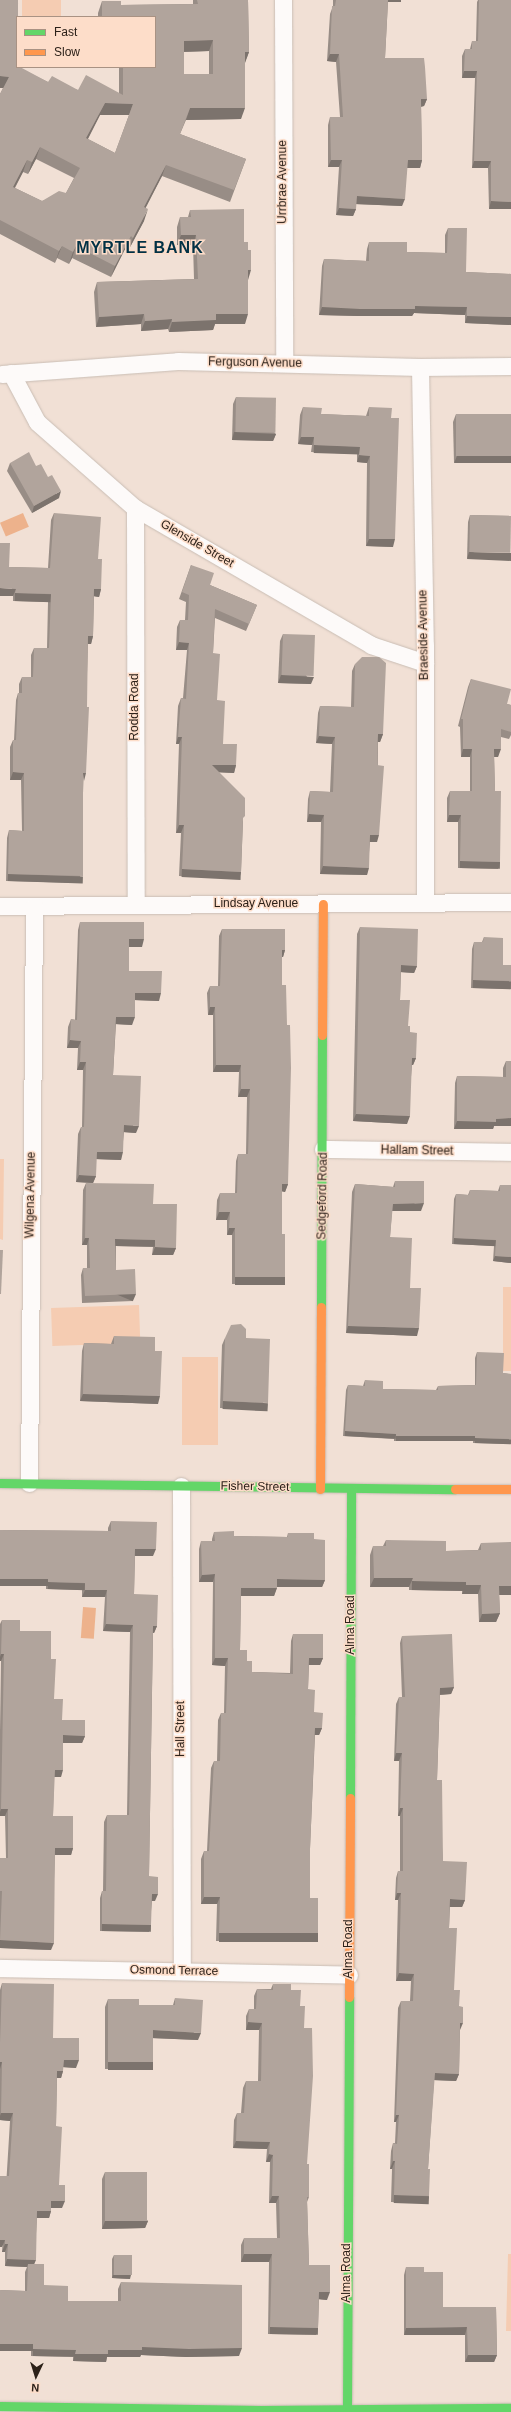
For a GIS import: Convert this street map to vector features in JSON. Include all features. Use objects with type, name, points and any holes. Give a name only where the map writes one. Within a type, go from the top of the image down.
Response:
[{"type":"street","name":"Urrbrae Avenue","points":[[283,0],[284,363]]},
{"type":"street","name":"Ferguson Avenue","points":[[5,373],[178,361],[420,367],[511,366]]},
{"type":"street","name":"Braeside Avenue","points":[[420,367],[425,663],[425,903]]},
{"type":"street","name":"Glenside Street","points":[[5,373],[37,422],[135,508],[371,645],[425,663]]},
{"type":"street","name":"Rodda Road","points":[[135,508],[136,905]]},
{"type":"street","name":"Lindsay Avenue","points":[[0,906],[511,902]]},
{"type":"street","name":"Sedgeford Road","points":[[320,1489],[324,904]]},
{"type":"street","name":"Wilgena Avenue","points":[[28,1483],[34,906]]},
{"type":"street","name":"Hallam Street","points":[[323,1149],[511,1152]]},
{"type":"street","name":"Fisher Street","points":[[0,1483],[320,1489],[511,1489]]},
{"type":"street","name":"Hall Street","points":[[181,1486],[182,1972]]},
{"type":"street","name":"Alma Road","points":[[347,2409],[351,1489]]},
{"type":"street","name":"Osmond Terrace","points":[[0,1968],[349,1975]]},
{"type":"street","points":[[0,2406],[261,2411],[347,2409],[501,2410]]},
{"type":"shaded area","points":[[22,0],[61,0],[61,16],[22,16]]},
{"type":"shaded area","points":[[23,513],[29,527],[6,537],[0,523]]},
{"type":"shaded area","points":[[0,1159],[4,1159],[3,1240],[0,1239]]},
{"type":"shaded area","points":[[503,1287],[511,1287],[511,1371],[503,1371]]},
{"type":"shaded area","points":[[139,1305],[140,1343],[52,1346],[51,1308]]},
{"type":"shaded area","points":[[182,1357],[218,1357],[218,1445],[182,1445]]},
{"type":"shaded area","points":[[83,1607],[96,1608],[94,1639],[81,1638]]},
{"type":"shaded area","points":[[508,2254],[511,2254],[511,2331],[506,2331]]},
{"type":"building","points":[[0,0],[18,0],[18,16],[16,16],[16,68],[22,68],[48,82],[52,76],[78,90],[86,75],[123,95],[123,68],[156,68],[156,16],[102,16],[102,1],[121,1],[121,5],[198,4],[197,0],[248,0],[249,52],[245,52],[245,108],[190,108],[180,134],[246,159],[234,190],[166,165],[144,207],[148,209],[133,238],[131,236],[115,266],[76,246],[73,252],[62,246],[59,251],[0,220],[0,94],[9,77],[0,76]],"holes":[[[213,40],[213,74],[184,74],[184,41]],[[105,103],[133,104],[115,153],[86,138]],[[40,147],[80,168],[66,193],[59,191],[42,201],[13,187],[27,160],[32,162]]]},
{"type":"building","points":[[336,0],[388,0],[385,58],[424,58],[427,99],[421,99],[422,160],[408,160],[405,199],[357,196],[356,209],[339,208],[342,160],[331,160],[330,117],[343,117],[339,54],[330,54],[332,6],[335,6]]},
{"type":"building","points":[[479,0],[511,0],[511,202],[491,201],[491,161],[474,161],[477,71],[464,71],[465,49],[472,49],[472,41],[478,41]]},
{"type":"building","points":[[244,209],[244,242],[248,242],[248,250],[251,250],[251,270],[248,270],[248,314],[216,314],[216,320],[172,322],[172,319],[145,321],[144,314],[99,317],[97,282],[198,279],[196,235],[181,235],[180,217],[191,217],[190,210]]},
{"type":"building","points":[[448,228],[467,228],[466,272],[511,274],[511,317],[467,316],[467,307],[415,306],[415,309],[360,309],[322,307],[324,259],[369,261],[369,242],[407,242],[407,252],[447,253]]},
{"type":"building","points":[[236,397],[276,398],[275,433],[235,432]]},
{"type":"building","points":[[303,407],[322,408],[321,414],[369,416],[369,407],[392,408],[391,418],[399,418],[395,539],[369,539],[370,456],[359,455],[360,447],[314,445],[314,437],[301,437]]},
{"type":"building","points":[[456,414],[511,414],[511,456],[456,456]]},
{"type":"building","points":[[29,452],[36,466],[41,464],[48,477],[52,475],[61,491],[34,506],[10,463]]},
{"type":"building","points":[[54,513],[101,517],[98,559],[102,559],[101,589],[94,589],[93,636],[88,636],[87,707],[89,707],[86,773],[83,773],[83,876],[8,874],[9,830],[24,831],[24,773],[13,772],[13,740],[16,740],[18,693],[22,693],[22,677],[33,677],[34,648],[49,648],[51,594],[15,593],[16,589],[0,588],[0,543],[10,543],[9,567],[50,568]]},
{"type":"building","points":[[470,515],[511,516],[510,553],[469,552]]},
{"type":"building","points":[[191,565],[214,573],[210,585],[257,605],[249,624],[215,609],[213,653],[220,654],[217,700],[225,701],[223,744],[237,744],[236,765],[212,765],[245,798],[241,872],[182,869],[184,825],[179,825],[182,737],[178,737],[181,698],[186,699],[189,643],[179,642],[180,620],[188,620],[189,595],[182,592]]},
{"type":"building","points":[[283,634],[315,635],[314,676],[282,675]]},
{"type":"building","points":[[362,657],[379,657],[386,663],[383,734],[378,734],[377,765],[384,766],[379,835],[370,835],[369,868],[323,866],[324,815],[309,814],[310,791],[333,792],[335,737],[319,736],[320,706],[354,707],[355,664]]},
{"type":"building","points":[[471,679],[511,689],[507,704],[511,705],[511,732],[501,729],[501,749],[494,749],[495,791],[501,791],[500,862],[460,861],[461,815],[449,815],[450,791],[472,791],[472,749],[463,749],[463,719],[461,719]]},
{"type":"building","points":[[80,922],[144,922],[144,939],[129,939],[129,971],[162,971],[161,993],[135,993],[135,1017],[116,1017],[113,1075],[141,1076],[139,1126],[124,1125],[123,1152],[97,1152],[96,1176],[79,1175],[81,1127],[84,1127],[86,1062],[80,1062],[81,1041],[70,1040],[71,1019],[77,1020]]},
{"type":"building","points":[[360,927],[418,929],[417,966],[401,965],[400,1000],[410,1000],[408,1026],[410,1026],[410,1032],[417,1033],[416,1058],[412,1058],[410,1116],[356,1114]]},
{"type":"building","points":[[222,929],[285,929],[285,950],[282,950],[282,985],[286,985],[287,1025],[290,1025],[291,1068],[288,1184],[282,1184],[282,1234],[285,1234],[285,1277],[235,1277],[235,1228],[229,1228],[230,1212],[219,1212],[220,1193],[237,1193],[238,1154],[248,1154],[250,1089],[241,1089],[241,1065],[216,1065],[215,1007],[210,1007],[210,986],[220,986]]},
{"type":"building","points":[[484,937],[503,938],[503,965],[511,965],[511,981],[473,980],[474,942],[483,942]]},
{"type":"building","points":[[506,1061],[511,1061],[511,1118],[496,1119],[496,1122],[457,1121],[457,1076],[506,1077]]},
{"type":"building","points":[[395,1181],[424,1181],[424,1203],[393,1204],[390,1237],[412,1238],[410,1288],[421,1288],[419,1328],[348,1326],[355,1184],[395,1187]]},
{"type":"building","points":[[86,1183],[154,1184],[153,1204],[177,1204],[176,1248],[155,1247],[155,1240],[115,1239],[116,1270],[135,1269],[136,1294],[85,1296],[83,1268],[90,1268],[89,1238],[85,1238]]},
{"type":"building","points":[[500,1185],[511,1185],[511,1257],[495,1256],[496,1240],[454,1238],[456,1194],[469,1195],[470,1190],[500,1191]]},
{"type":"building","points":[[0,1250],[3,1250],[1,1294],[0,1294]]},
{"type":"building","points":[[241,1324],[246,1329],[246,1338],[270,1339],[268,1403],[223,1401],[225,1338],[231,1325]]},
{"type":"building","points":[[114,1336],[155,1337],[155,1351],[162,1351],[160,1396],[83,1394],[84,1343],[114,1344]]},
{"type":"building","points":[[477,1352],[504,1353],[503,1373],[511,1374],[511,1439],[475,1438],[475,1436],[396,1436],[396,1434],[345,1431],[348,1385],[365,1386],[365,1380],[383,1381],[383,1389],[438,1390],[438,1386],[476,1385]]},
{"type":"building","points":[[111,1521],[157,1522],[156,1549],[135,1549],[134,1594],[158,1595],[157,1626],[153,1626],[149,1876],[158,1877],[158,1894],[152,1894],[151,1925],[102,1924],[102,1891],[106,1891],[107,1815],[129,1815],[133,1625],[106,1624],[107,1590],[85,1590],[85,1583],[48,1582],[48,1579],[0,1579],[0,1530],[111,1531]]},
{"type":"building","points":[[234,1531],[234,1536],[288,1537],[288,1533],[314,1533],[314,1539],[325,1540],[325,1580],[277,1579],[277,1588],[241,1588],[240,1650],[247,1650],[247,1661],[252,1661],[252,1672],[293,1674],[293,1634],[323,1634],[323,1658],[309,1658],[308,1689],[315,1690],[314,1712],[323,1713],[322,1728],[315,1728],[310,1849],[310,1898],[318,1898],[318,1933],[219,1933],[220,1897],[204,1897],[204,1851],[209,1851],[214,1761],[220,1761],[221,1713],[226,1713],[228,1658],[215,1658],[215,1574],[202,1575],[201,1541],[215,1541],[214,1532]]},
{"type":"building","points":[[386,1540],[446,1541],[446,1551],[481,1550],[481,1543],[511,1542],[511,1586],[499,1586],[500,1613],[482,1614],[481,1585],[466,1585],[466,1582],[412,1581],[413,1578],[374,1578],[373,1546],[386,1546]]},
{"type":"building","points":[[2,1620],[20,1620],[20,1631],[51,1631],[51,1659],[56,1659],[54,1699],[63,1699],[62,1720],[85,1720],[85,1736],[63,1735],[63,1770],[55,1770],[53,1816],[73,1816],[73,1848],[55,1848],[54,1943],[0,1940],[2,1891],[0,1891],[0,1858],[8,1858],[8,1809],[1,1809],[4,1654],[1,1654]]},
{"type":"building","points":[[452,1634],[454,1687],[440,1688],[437,1780],[442,1780],[443,1861],[467,1862],[465,1900],[450,1899],[449,1928],[457,1928],[454,1990],[460,1990],[459,2006],[463,2007],[463,2023],[460,2023],[459,2074],[435,2073],[428,2169],[430,2169],[429,2196],[394,2195],[395,2161],[393,2161],[393,2143],[397,2144],[399,2115],[396,2115],[401,2001],[413,2001],[414,1974],[399,1973],[401,1893],[397,1893],[398,1871],[403,1871],[403,1808],[400,1808],[402,1753],[396,1753],[399,1697],[405,1697],[402,1636]]},
{"type":"building","points":[[2,1983],[54,1984],[53,2038],[79,2038],[79,2060],[64,2060],[63,2071],[57,2071],[56,2126],[62,2127],[59,2185],[65,2185],[65,2201],[51,2201],[51,2211],[37,2211],[36,2260],[7,2259],[8,2244],[5,2244],[5,2240],[0,2240],[0,2176],[9,2176],[13,2113],[1,2113],[2,2062],[0,2062],[0,2043]]},
{"type":"building","points":[[273,1984],[291,1984],[291,1990],[301,1990],[300,2006],[305,2006],[304,2028],[312,2028],[313,2076],[307,2164],[309,2164],[309,2197],[307,2197],[309,2265],[330,2265],[330,2292],[319,2292],[318,2328],[270,2327],[272,2254],[244,2254],[244,2238],[280,2238],[279,2196],[272,2196],[273,2155],[269,2154],[270,2142],[236,2141],[237,2113],[244,2113],[246,2081],[261,2081],[262,2023],[248,2022],[249,2009],[256,2009],[257,1989],[273,1990]]},
{"type":"building","points":[[175,1998],[203,2000],[201,2033],[153,2030],[153,2062],[108,2062],[108,1999],[139,1999],[139,2005],[175,2005]]},
{"type":"building","points":[[105,2172],[147,2172],[147,2221],[105,2221]]},
{"type":"building","points":[[114,2255],[132,2255],[132,2275],[114,2275]]},
{"type":"building","points":[[28,2264],[44,2264],[44,2285],[68,2286],[68,2301],[121,2301],[121,2282],[242,2285],[242,2348],[189,2349],[142,2347],[142,2350],[108,2350],[108,2354],[75,2354],[76,2350],[33,2349],[33,2344],[0,2344],[0,2290],[27,2291]]},
{"type":"building","points":[[406,2267],[424,2267],[424,2272],[443,2272],[443,2307],[496,2307],[497,2355],[468,2355],[467,2327],[406,2328]]},
{"type":"traffic: fast","points":[[321,1307],[322,1035]]},
{"type":"traffic: fast","points":[[0,1483],[455,1489]]},
{"type":"traffic: fast","points":[[350,1798],[351,1489]]},
{"type":"traffic: fast","points":[[347,2409],[349,1997]]},
{"type":"traffic: fast","points":[[0,2406],[261,2410],[511,2408]]},
{"type":"traffic: slow","points":[[322,1035],[323,904]]},
{"type":"traffic: slow","points":[[320,1489],[321,1307]]},
{"type":"traffic: slow","points":[[455,1489],[511,1489]]},
{"type":"traffic: slow","points":[[349,1997],[350,1798]]},
{"type":"district","name":"MYRTLE BANK","points":[[140,248]]}]
